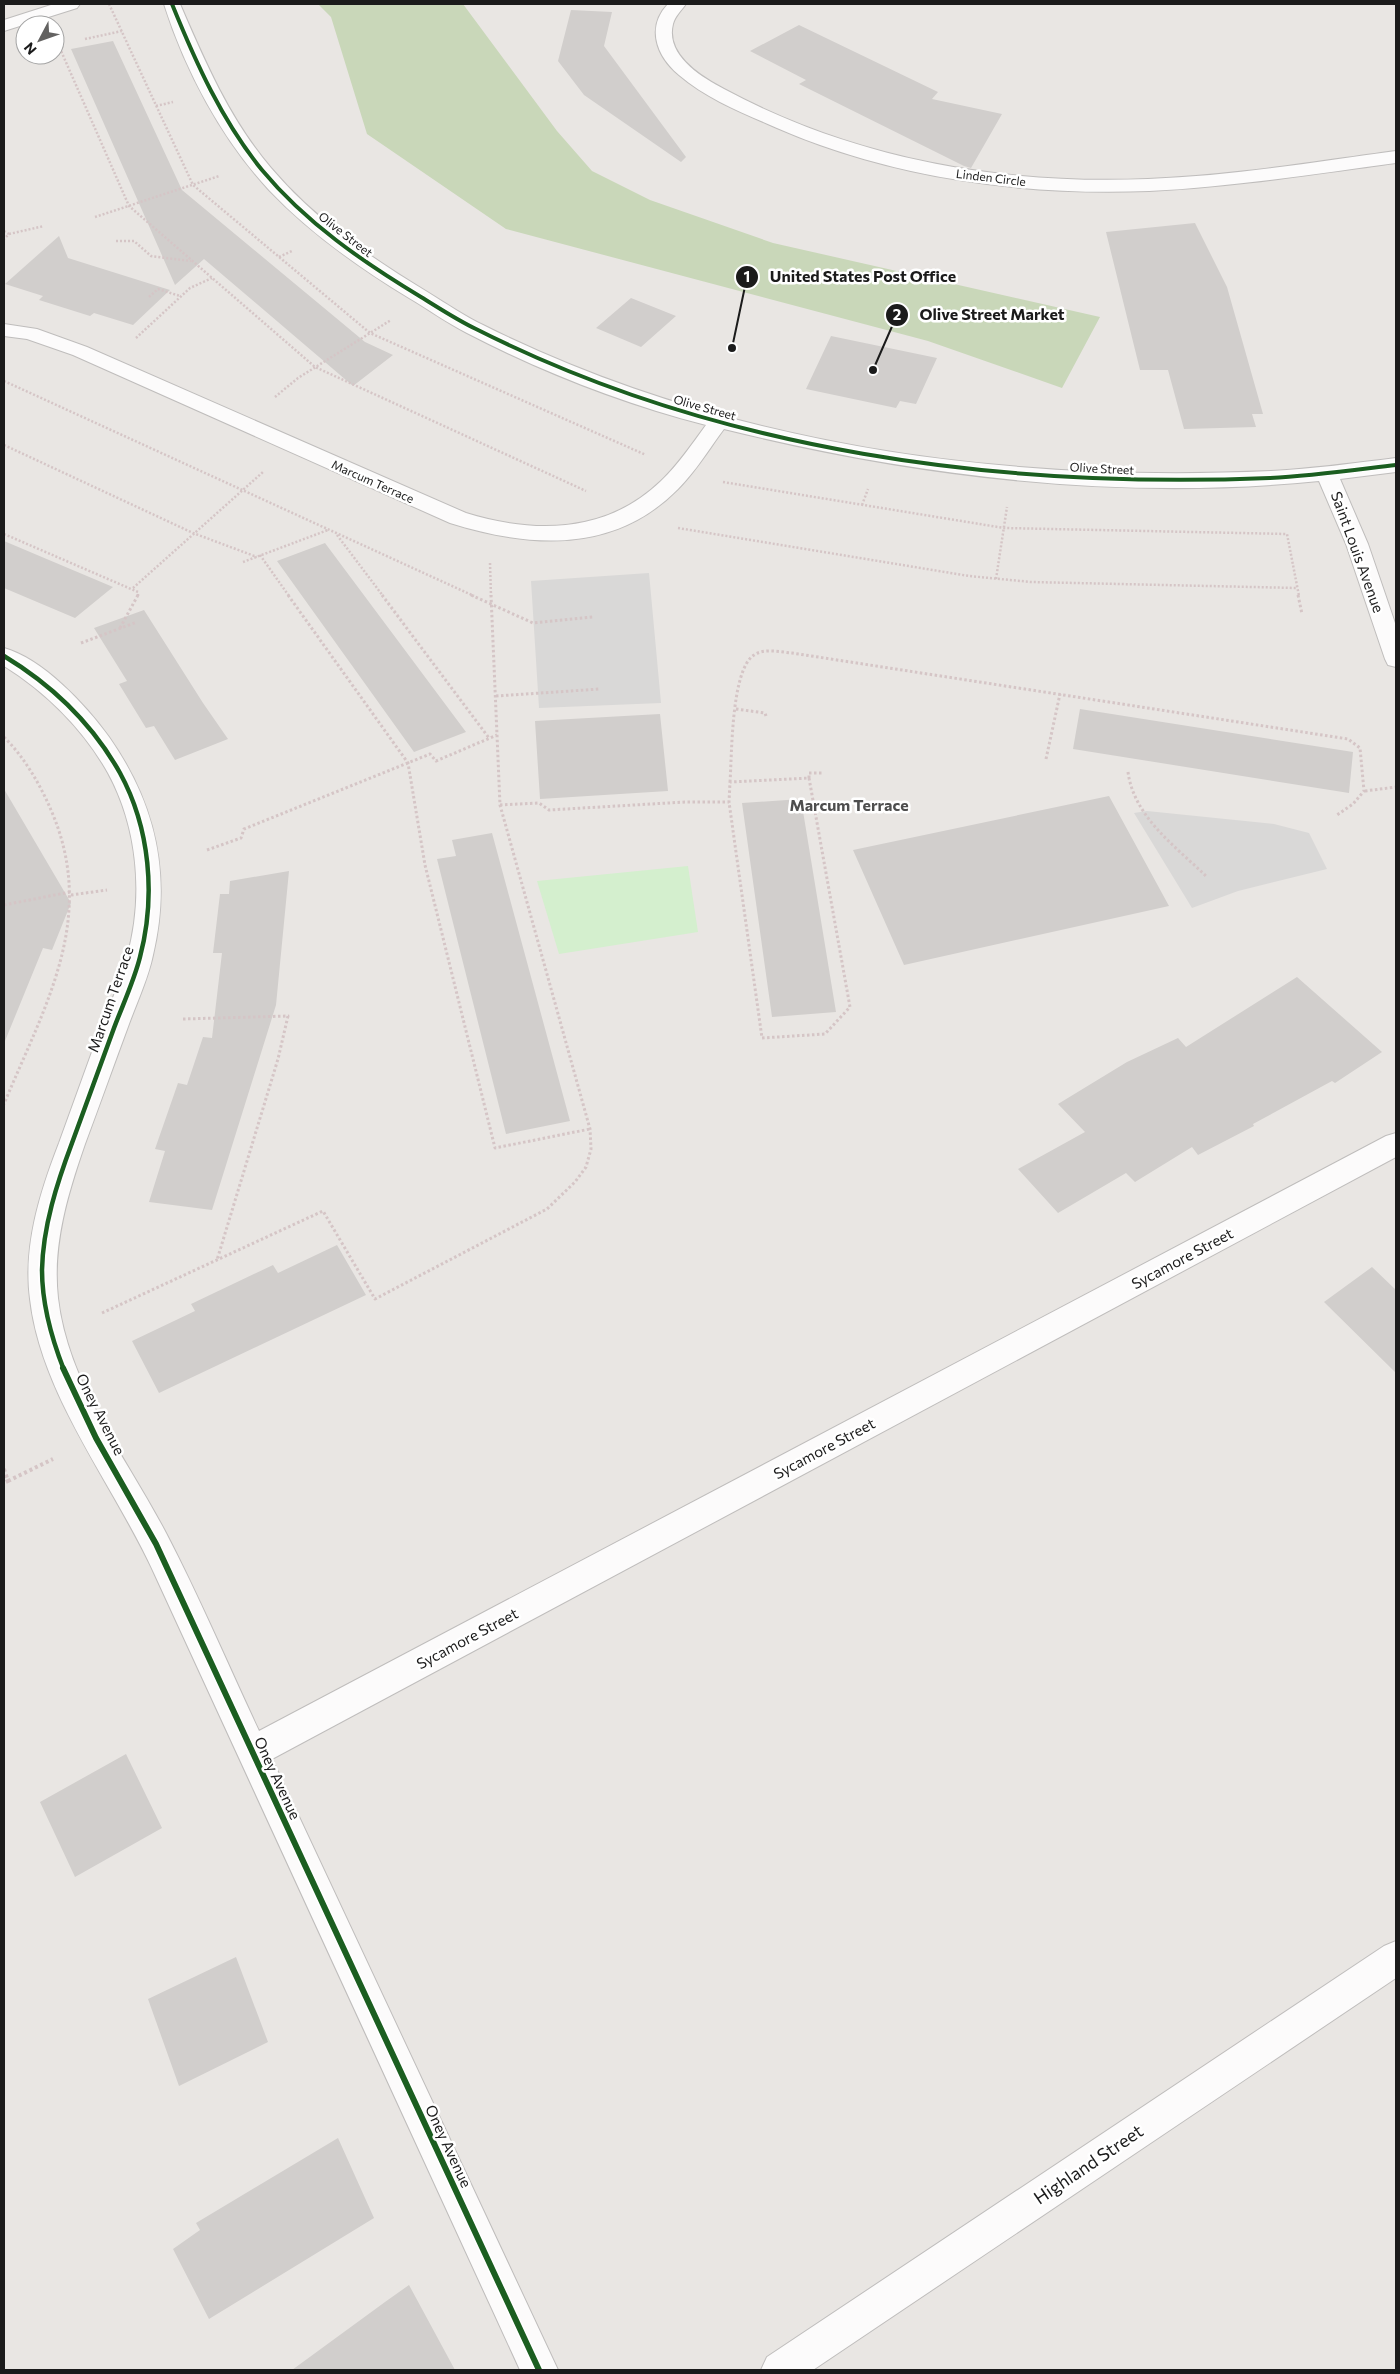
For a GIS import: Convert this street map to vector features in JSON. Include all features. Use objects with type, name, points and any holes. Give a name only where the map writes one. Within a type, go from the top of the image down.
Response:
[{"type":"street","points":[[4,26],[71,4]]},
{"type":"street","name":"Olive Street","points":[[172,4],[202,77],[229,125],[262,170],[300,210],[356,255],[410,294],[464,325],[513,349],[580,377],[719,422],[873,454],[955,466],[1031,474],[1114,479],[1196,480],[1327,474],[1396,465]]},
{"type":"street","name":"Linden Circle","points":[[677,4],[663,23],[663,38],[668,51],[678,66],[697,79],[728,98],[762,115],[816,137],[871,155],[928,168],[980,178],[1037,183],[1112,186],[1199,181],[1396,157]]},
{"type":"street","name":"Marcum Terrace","points":[[4,330],[30,334],[80,351],[458,518],[506,533],[559,535],[603,526],[624,517],[662,493],[719,422]]},
{"type":"street","name":"Saint Louis Avenue","points":[[1327,474],[1357,544],[1396,659]]},
{"type":"street","name":"Marcum Terrace","points":[[4,656],[43,681],[70,706],[96,737],[117,768],[134,802],[145,840],[148,878],[147,920],[140,958],[55,1188]]},
{"type":"street","name":"Sycamore Street","points":[[252,1752],[1396,1144]]},
{"type":"street","name":"Oney Avenue","points":[[55,1188],[44,1240],[43,1283],[49,1326],[58,1352],[92,1428],[156,1544],[539,2370]]},
{"type":"street","name":"Highland Street","points":[[780,2370],[1396,1958]]},
{"type":"path","points":[[76,40],[122,31]]},
{"type":"path","points":[[65,64],[129,206],[315,368],[588,492]]},
{"type":"path","points":[[95,217],[226,174]]},
{"type":"path","points":[[4,239],[9,234],[44,226]]},
{"type":"path","points":[[4,231],[9,234]]},
{"type":"path","points":[[116,241],[134,241],[151,256],[192,261]]},
{"type":"path","points":[[132,342],[190,288],[212,278]]},
{"type":"path","points":[[149,297],[158,289],[181,296]]},
{"type":"path","points":[[271,400],[315,368],[395,318]]},
{"type":"path","points":[[4,381],[533,623],[593,617]]},
{"type":"path","points":[[4,445],[192,533],[258,556],[408,763],[425,865],[495,1148],[590,1130]]},
{"type":"path","points":[[720,481],[1004,528],[1287,534],[1302,614]]},
{"type":"path","points":[[133,588],[192,533],[248,485]]},
{"type":"path","points":[[996,579],[1009,501]]},
{"type":"path","points":[[671,527],[959,575],[996,579],[1031,582],[1297,588]]},
{"type":"path","points":[[243,562],[328,530]]},
{"type":"path","points":[[336,533],[489,738]]},
{"type":"path","points":[[4,534],[133,588],[138,592],[138,596],[120,628]]},
{"type":"path","points":[[102,1313],[324,1211],[375,1299],[520,1225],[547,1208],[566,1192],[582,1172],[592,1150],[590,1130],[500,805],[490,559]]},
{"type":"path","points":[[81,643],[137,622]]},
{"type":"path","points":[[822,773],[809,773],[809,778],[850,1008],[825,1034],[762,1038],[729,802],[736,709],[741,671],[748,660],[764,651],[802,654],[1348,739],[1360,748],[1364,791]]},
{"type":"path","points":[[496,696],[600,689]]},
{"type":"path","points":[[1046,759],[1060,694]]},
{"type":"path","points":[[736,709],[765,713],[766,716]]},
{"type":"path","points":[[207,850],[241,838],[244,829],[430,754],[436,761],[497,735]]},
{"type":"path","points":[[4,737],[46,796],[60,827],[68,859],[70,893],[69,931],[65,952],[4,1104]]},
{"type":"path","points":[[1128,772],[1128,785],[1141,811],[1206,876]]},
{"type":"path","points":[[730,782],[809,778]]},
{"type":"path","points":[[1337,815],[1353,804],[1364,791],[1396,787]]},
{"type":"path","points":[[500,805],[539,802],[549,810],[685,802],[729,802]]},
{"type":"path","points":[[4,905],[70,893],[106,890]]},
{"type":"path","points":[[183,1019],[288,1016],[278,1059],[216,1261]]},
{"type":"path","points":[[4,1469],[6,1482],[53,1459]]},
{"type":"green space","points":[[318,4],[463,4],[557,131],[592,171],[650,200],[773,243],[1100,317],[1062,388],[928,341],[506,229],[367,134],[331,17]]},
{"type":"green space","points":[[688,866],[698,932],[559,954],[537,881]]},
{"type":"shaded area","points":[[649,573],[661,703],[539,708],[531,581]]},
{"type":"shaded area","points":[[1147,811],[1274,824],[1309,833],[1327,869],[1238,891],[1192,908],[1134,813]]},
{"type":"building","points":[[571,10],[612,12],[604,46],[686,157],[681,162],[584,95],[558,61]]},
{"type":"building","points":[[799,25],[938,92],[932,99],[1002,114],[971,168],[799,84],[806,80],[750,51]]},
{"type":"building","points":[[113,41],[182,190],[365,342],[393,355],[353,386],[204,259],[175,285],[71,49]]},
{"type":"building","points":[[1195,223],[1227,287],[1263,414],[1252,414],[1256,427],[1184,429],[1168,370],[1140,370],[1106,232]]},
{"type":"building","points":[[59,236],[68,258],[170,290],[133,325],[94,313],[90,316],[39,300],[43,296],[5,284]]},
{"type":"building","points":[[631,298],[676,316],[641,347],[596,328]]},
{"type":"building","points":[[831,336],[937,358],[916,404],[900,401],[896,408],[806,389]]},
{"type":"building","points":[[4,541],[113,587],[75,618],[4,588]]},
{"type":"building","points":[[325,543],[466,732],[414,752],[277,561]]},
{"type":"building","points":[[144,610],[228,739],[175,760],[154,726],[146,728],[119,684],[127,681],[94,628]]},
{"type":"building","points":[[1080,709],[1353,752],[1349,793],[1073,749]]},
{"type":"building","points":[[660,714],[668,791],[540,799],[535,721]]},
{"type":"building","points":[[4,789],[71,903],[52,950],[43,948],[5,1041]]},
{"type":"building","points":[[1109,796],[1169,906],[904,965],[853,850]]},
{"type":"building","points":[[801,799],[836,1012],[772,1017],[742,803]]},
{"type":"building","points":[[492,833],[570,1121],[506,1134],[437,859],[456,856],[452,840]]},
{"type":"building","points":[[289,871],[276,1005],[212,1210],[149,1202],[165,1151],[155,1149],[178,1083],[187,1085],[203,1037],[212,1038],[222,953],[213,953],[220,894],[229,894],[230,881]]},
{"type":"building","points":[[1297,977],[1382,1052],[1335,1083],[1332,1081],[1253,1124],[1254,1126],[1198,1155],[1192,1147],[1135,1182],[1126,1173],[1058,1213],[1018,1169],[1085,1132],[1058,1104],[1127,1062],[1178,1038],[1186,1047]]},
{"type":"building","points":[[337,1245],[366,1295],[159,1393],[132,1341],[195,1311],[191,1304],[273,1265],[278,1273]]},
{"type":"building","points":[[1372,1267],[1396,1290],[1396,1373],[1324,1302]]},
{"type":"building","points":[[126,1754],[162,1828],[75,1877],[40,1802]]},
{"type":"building","points":[[236,1957],[268,2042],[179,2086],[148,1999]]},
{"type":"building","points":[[338,2138],[374,2218],[209,2319],[173,2249],[200,2230],[196,2223]]},
{"type":"building","points":[[409,2285],[455,2370],[292,2370],[385,2302]]},
{"type":"cycle path","points":[[172,4],[200,70],[234,131],[262,170],[302,212],[332,237],[379,271],[474,328],[578,376],[690,414],[807,443],[926,464],[1044,476],[1160,481],[1286,477],[1396,465]]},
{"type":"cycle path","points":[[4,656],[28,670],[73,710],[94,734],[112,760],[127,786],[138,814],[145,841],[148,870],[147,914],[140,958],[58,1183],[50,1211],[42,1268],[44,1298],[49,1327],[58,1355],[82,1411],[156,1544],[539,2370]]},
{"type":"place","name":"United States Post Office","points":[[732,348]]},
{"type":"place","name":"Olive Street Market","points":[[873,370]]},
{"type":"district","name":"Marcum Terrace","points":[[849,804]]}]
